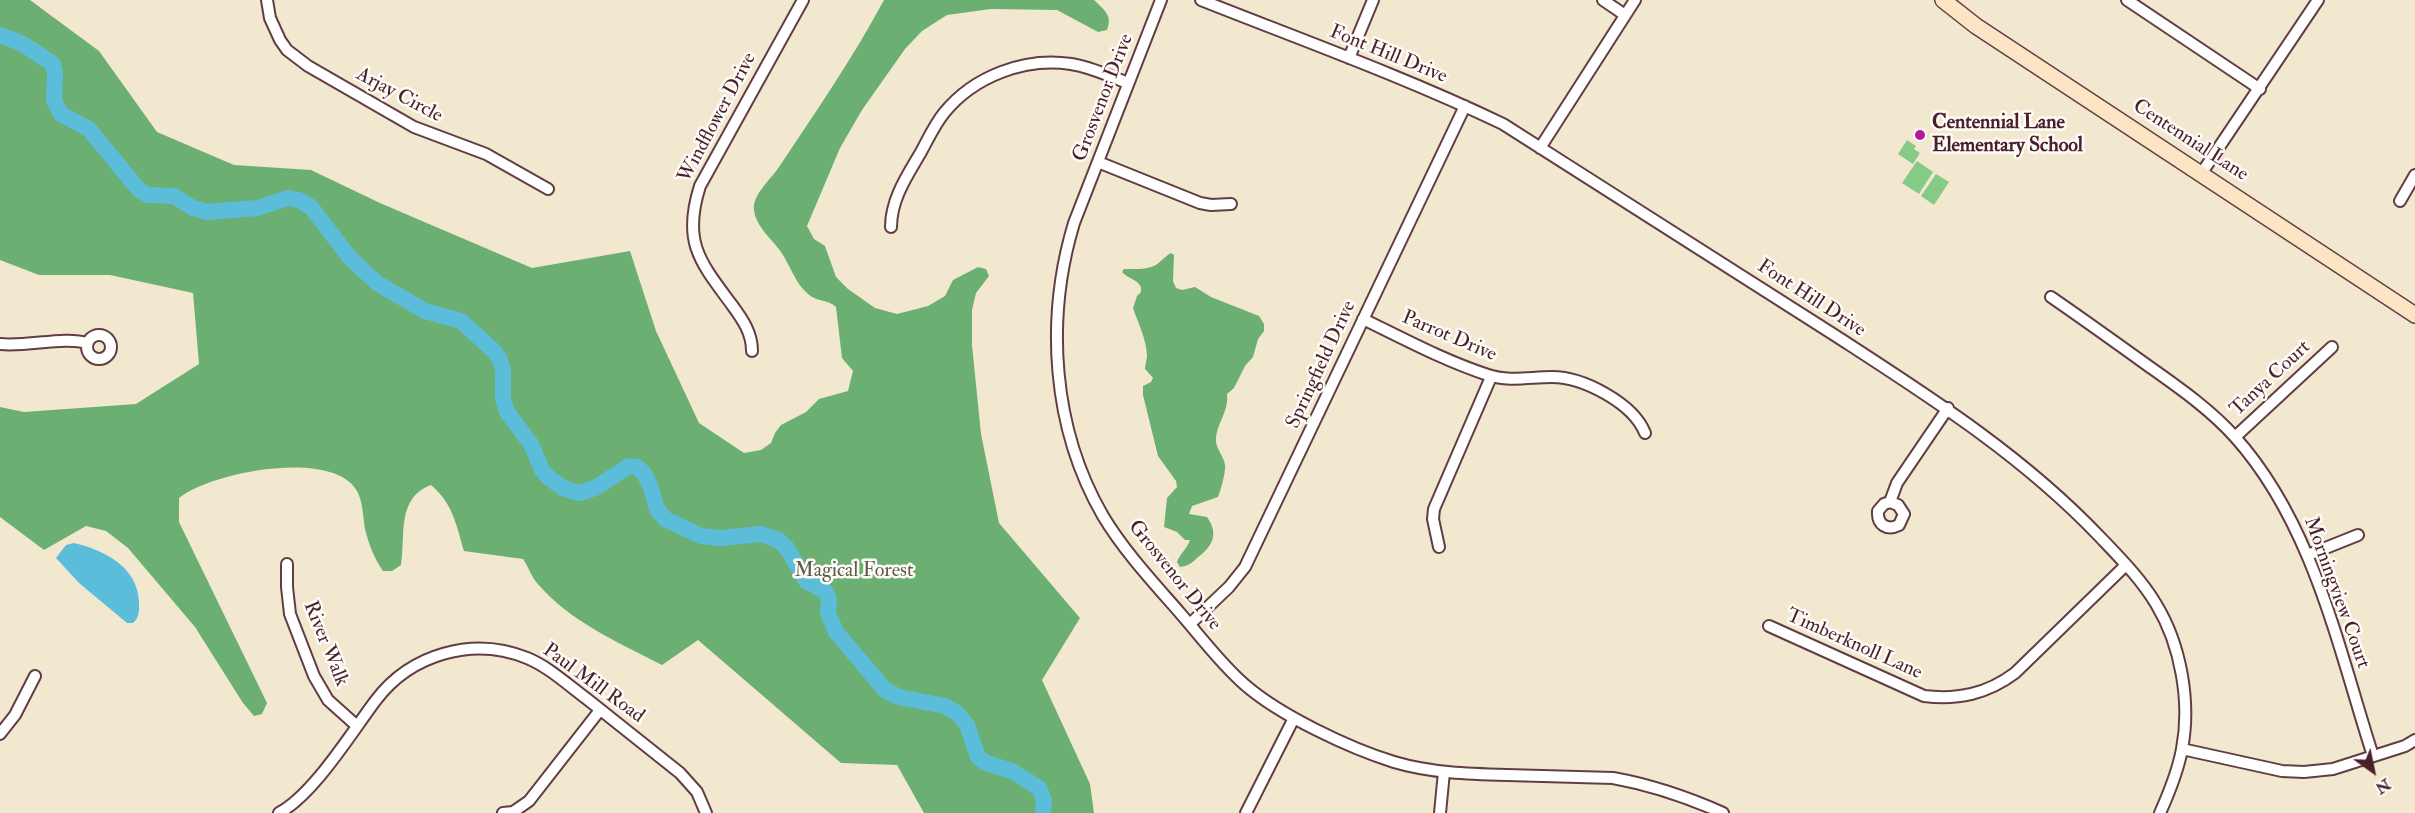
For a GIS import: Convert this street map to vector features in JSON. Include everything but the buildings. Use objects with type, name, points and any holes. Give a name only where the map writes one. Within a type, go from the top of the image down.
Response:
[{"type":"street","name":"Arjay Circle","points":[[267,0],[270,18],[280,40],[287,50],[308,66],[414,127],[486,154],[548,189]]},
{"type":"street","name":"Windflower Drive","points":[[752,351],[752,341],[742,318],[706,270],[696,249],[692,217],[700,186],[802,0]]},
{"type":"street","name":"Grosvenor Drive","points":[[1161,0],[1074,223],[1060,282],[1057,347],[1065,414],[1083,474],[1103,515],[1123,546],[1244,684],[1264,700],[1294,718],[1370,753],[1395,762],[1444,772],[1613,778],[1637,782],[1685,796],[1723,813]]},
{"type":"street","name":"Font Hill Drive","points":[[1201,0],[1349,58],[1503,124],[1948,408],[2027,468],[2086,523],[2126,565],[2157,605],[2175,649],[2184,698],[2185,721],[2182,749],[2176,773],[2160,813]]},
{"type":"street","points":[[1349,58],[1373,0]]},
{"type":"street","points":[[1603,0],[1625,15]]},
{"type":"street","points":[[1540,148],[1635,0]]},
{"type":"street","name":"Centennial Lane","points":[[1943,0],[1976,26],[2415,315]]},
{"type":"street","points":[[2127,0],[2260,89]]},
{"type":"street","points":[[2201,174],[2318,0]]},
{"type":"street","points":[[891,227],[891,216],[898,193],[933,131],[944,113],[978,84],[995,74],[1038,63],[1071,64],[1128,83]]},
{"type":"street","name":"Springfield Drive","points":[[1190,624],[1229,588],[1245,567],[1465,106]]},
{"type":"street","points":[[1098,162],[1200,203],[1231,204]]},
{"type":"street","points":[[2400,201],[2415,175]]},
{"type":"street","name":"Morningview Court","points":[[2050,297],[2184,391],[2235,437],[2272,486],[2308,555],[2373,756]]},
{"type":"street","name":"Parrot Drive","points":[[1363,319],[1466,368],[1491,377],[1509,379],[1551,377],[1575,380],[1627,408],[1635,415],[1645,433]]},
{"type":"street","points":[[0,344],[27,345],[71,341],[87,343]]},
{"type":"street","name":"Tanya Court","points":[[2235,437],[2332,347]]},
{"type":"street","points":[[1439,547],[1433,519],[1434,509],[1491,377]]},
{"type":"street","points":[[1890,502],[1897,483],[1948,408]]},
{"type":"street","points":[[2308,555],[2358,535]]},
{"type":"street","name":"River Walk","points":[[287,564],[286,586],[290,614],[314,676],[332,705],[357,726]]},
{"type":"street","name":"Timberknoll Lane","points":[[1768,626],[1917,694],[1938,698],[1969,696],[2002,683],[2015,673],[2126,565]]},
{"type":"street","name":"Paul Mill Road","points":[[279,813],[304,795],[379,696],[403,674],[435,656],[465,649],[493,649],[528,658],[545,667],[689,781],[706,813]]},
{"type":"street","points":[[0,734],[15,715],[35,676]]},
{"type":"street","points":[[503,813],[513,812],[529,801],[600,710]]},
{"type":"street","points":[[1246,813],[1294,718]]},
{"type":"street","points":[[2182,749],[2282,771],[2304,772],[2333,769],[2415,740]]},
{"type":"street","points":[[1440,813],[1444,772]]},
{"type":"green space","name":"Magical Forest","points":[[0,0],[30,0],[99,51],[157,132],[234,165],[311,170],[380,203],[532,268],[630,251],[656,331],[699,423],[744,453],[761,450],[771,443],[781,425],[806,412],[819,399],[848,391],[853,371],[842,358],[836,307],[811,297],[803,290],[781,252],[758,222],[754,204],[759,193],[779,167],[860,43],[884,0],[1094,0],[1108,17],[1107,30],[1098,32],[1057,10],[991,9],[947,15],[922,31],[905,49],[862,110],[840,148],[807,226],[814,239],[825,246],[836,277],[848,289],[875,308],[897,314],[928,306],[945,296],[953,280],[978,267],[986,269],[989,276],[976,293],[972,310],[972,345],[981,434],[999,523],[1080,618],[1042,680],[1090,784],[1094,813],[924,813],[897,765],[841,763],[698,640],[662,665],[595,630],[564,609],[537,583],[523,559],[464,551],[449,507],[431,485],[420,491],[407,508],[401,565],[392,571],[383,571],[368,540],[358,493],[346,479],[326,471],[300,468],[244,473],[195,488],[179,498],[179,522],[267,703],[262,714],[254,716],[243,703],[195,627],[128,548],[106,531],[86,526],[44,550],[0,517],[0,407],[24,412],[136,404],[199,364],[193,293],[110,275],[39,275],[0,260]]},
{"type":"green space","points":[[1907,140],[1916,146],[1914,149],[1920,153],[1913,164],[1898,154]]},
{"type":"green space","points":[[1917,161],[1933,172],[1919,194],[1902,183]]},
{"type":"green space","points":[[1936,174],[1949,182],[1934,205],[1921,196]]},
{"type":"green space","points":[[1171,253],[1174,255],[1173,281],[1176,288],[1182,290],[1195,287],[1211,297],[1259,316],[1264,324],[1264,331],[1258,339],[1253,357],[1245,366],[1234,388],[1227,394],[1226,406],[1218,427],[1217,446],[1225,468],[1218,497],[1192,506],[1189,514],[1207,517],[1213,529],[1212,539],[1207,549],[1188,565],[1180,567],[1177,562],[1190,540],[1185,540],[1177,532],[1164,527],[1167,498],[1177,487],[1176,481],[1158,456],[1143,395],[1143,386],[1151,382],[1153,378],[1145,369],[1146,349],[1133,308],[1141,287],[1122,272],[1124,269],[1143,269],[1154,266]]},
{"type":"water","points":[[74,543],[97,550],[117,562],[133,579],[137,590],[139,611],[133,623],[127,623],[79,583],[56,558],[66,545]]},
{"type":"waterway","points":[[0,35],[23,44],[53,64],[54,100],[61,114],[89,129],[139,190],[148,195],[174,196],[193,208],[207,212],[257,208],[288,198],[299,200],[311,207],[350,258],[377,283],[425,311],[461,321],[494,351],[500,360],[503,370],[503,399],[507,412],[531,444],[542,470],[563,488],[579,493],[595,488],[629,466],[637,467],[644,473],[657,509],[665,519],[701,536],[721,538],[761,534],[778,540],[787,548],[806,581],[826,592],[829,600],[828,613],[836,632],[885,690],[899,697],[945,706],[957,713],[967,725],[978,757],[986,763],[1012,771],[1039,788],[1044,800],[1043,813]]},
{"type":"place","name":"Centennial Lane Elementary School","points":[[1920,135]]}]
